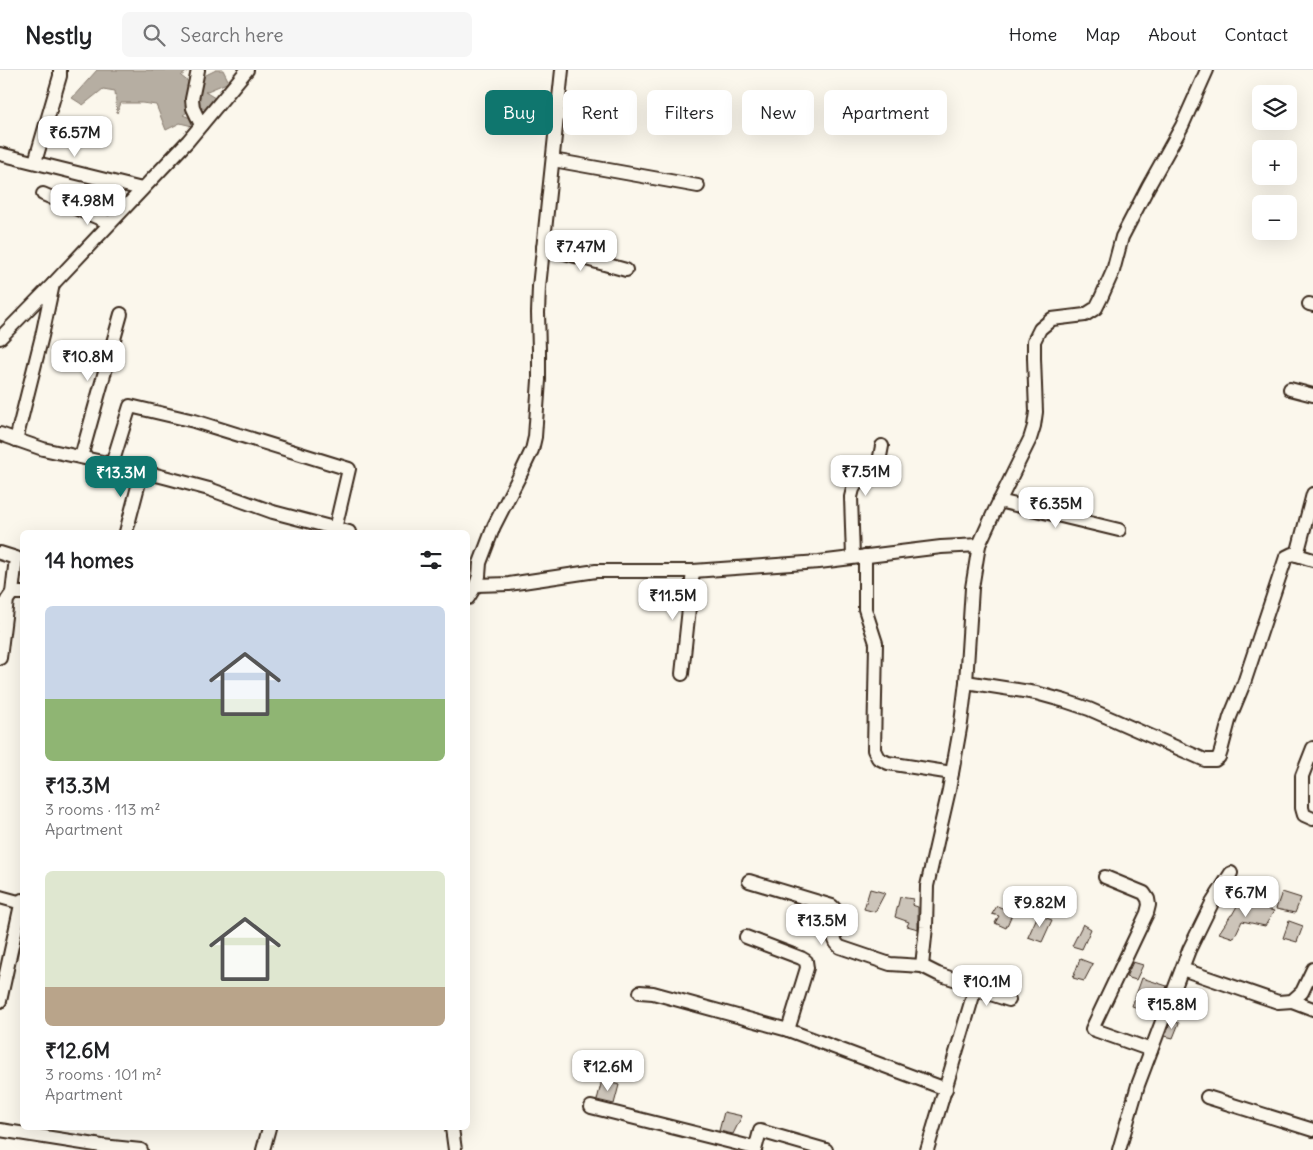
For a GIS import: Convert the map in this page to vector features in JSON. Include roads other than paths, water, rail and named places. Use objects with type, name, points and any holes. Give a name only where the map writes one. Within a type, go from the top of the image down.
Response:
[{"type":"street","points":[[35,162],[60,76],[60,70]]},
{"type":"street","points":[[198,70],[192,99],[193,108],[201,125]]},
{"type":"street","points":[[0,338],[188,141],[247,70]]},
{"type":"street","points":[[470,594],[477,581],[480,563],[494,526],[532,450],[535,437],[539,350],[538,313],[543,247],[562,70]]},
{"type":"street","points":[[922,966],[926,927],[927,886],[961,723],[966,682],[972,588],[979,545],[1030,439],[1034,426],[1036,412],[1034,341],[1040,329],[1052,319],[1085,315],[1096,308],[1113,271],[1122,237],[1182,126],[1207,70]]},
{"type":"street","points":[[0,154],[142,189]]},
{"type":"street","points":[[553,160],[698,186]]},
{"type":"street","points":[[43,194],[110,223]]},
{"type":"street","points":[[543,247],[626,270]]},
{"type":"street","points":[[16,440],[53,284]]},
{"type":"street","points":[[81,457],[121,314]]},
{"type":"street","points":[[1290,389],[1313,395]]},
{"type":"street","points":[[112,464],[130,406],[194,422],[349,469],[335,529]]},
{"type":"street","points":[[0,434],[42,449],[142,471],[209,489],[274,512],[339,530]]},
{"type":"street","points":[[882,446],[878,467],[870,475],[858,481],[852,497],[865,609],[876,642],[874,750],[878,758],[888,763],[952,773]]},
{"type":"street","points":[[127,530],[142,471]]},
{"type":"street","points":[[1297,555],[1313,494]]},
{"type":"street","points":[[999,501],[1119,530]]},
{"type":"street","points":[[470,572],[477,581],[509,584],[596,571],[693,571],[819,562],[941,547],[979,545]]},
{"type":"street","points":[[0,553],[16,558],[17,593],[7,600],[3,611],[0,658]]},
{"type":"street","points":[[966,682],[1036,693],[1065,701],[1089,709],[1205,760],[1216,760],[1221,752],[1230,717],[1244,683],[1286,557],[1292,554],[1313,560]]},
{"type":"street","points":[[682,674],[693,571]]},
{"type":"street","points":[[1313,748],[1302,776],[1302,808],[1304,815],[1313,819]]},
{"type":"street","points":[[1119,1150],[1138,1085],[1189,950],[1212,903],[1231,872]]},
{"type":"street","points":[[1105,878],[1144,893],[1149,905],[1148,913],[1092,1029],[1151,1050]]},
{"type":"street","points":[[750,882],[832,906],[838,916],[834,939],[840,947],[890,964],[922,966],[938,974],[969,984],[975,989],[1009,1000]]},
{"type":"street","points":[[0,897],[20,901]]},
{"type":"street","points":[[0,1001],[20,910]]},
{"type":"street","points":[[746,937],[806,961],[807,968],[788,1030]]},
{"type":"street","points":[[1182,969],[1278,1002],[1292,1001],[1313,1009]]},
{"type":"street","points":[[1292,1001],[1302,992],[1313,969]]},
{"type":"street","points":[[927,1150],[975,989]]},
{"type":"street","points":[[640,992],[653,993],[788,1030],[946,1089]]},
{"type":"street","points":[[1207,1097],[1313,1130]]},
{"type":"street","points":[[591,1107],[755,1149],[760,1131],[826,1150]]},
{"type":"street","points":[[0,1130],[102,1146],[141,1150]]},
{"type":"street","points":[[263,1150],[268,1130]]},
{"type":"street","points":[[452,1130],[455,1150]]}]
